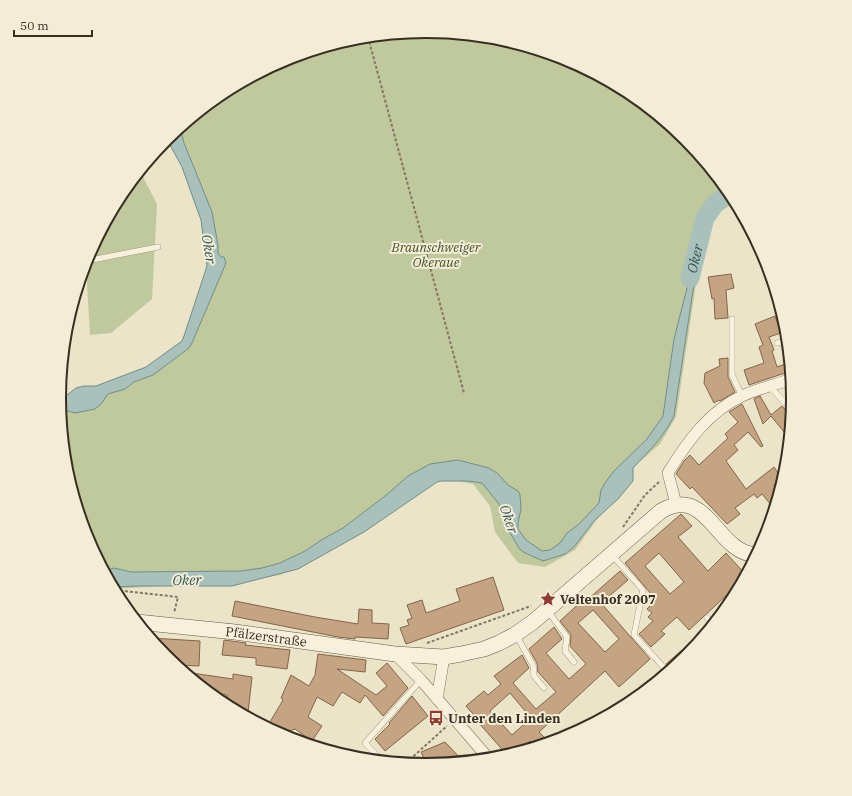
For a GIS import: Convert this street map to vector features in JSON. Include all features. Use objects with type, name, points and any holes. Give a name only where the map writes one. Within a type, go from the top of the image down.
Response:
[{"type":"street","points":[[676,504],[668,473],[682,450],[703,424],[721,409],[742,396],[785,381]]},
{"type":"street","points":[[395,654],[444,657],[484,649],[516,634],[542,607],[612,555],[661,511],[676,504],[686,504],[693,507],[704,515],[733,545],[744,553],[750,554]]},
{"type":"street","name":"Pfälzerstraße","points":[[145,623],[235,632],[395,654]]},
{"type":"street","points":[[395,654],[421,680],[484,753]]},
{"type":"street","points":[[437,699],[444,657]]},
{"type":"lane","points":[[93,260],[158,247]]},
{"type":"lane","points":[[732,319],[732,375],[742,396]]},
{"type":"lane","points":[[777,343],[781,342]]},
{"type":"lane","points":[[770,387],[786,403]]},
{"type":"lane","points":[[612,555],[643,590],[634,635],[664,668]]},
{"type":"lane","points":[[542,607],[567,636],[565,651],[574,662]]},
{"type":"lane","points":[[516,634],[533,665],[534,676],[544,688]]},
{"type":"lane","points":[[376,754],[365,743],[421,680]]},
{"type":"path","points":[[370,43],[464,393]]},
{"type":"path","points":[[620,530],[645,495],[668,473]]},
{"type":"path","points":[[122,591],[178,596],[171,626]]},
{"type":"path","points":[[425,644],[542,607]]},
{"type":"path","points":[[412,757],[454,720]]},
{"type":"green space","name":"Braunschweiger Okeraue","points":[[426,38],[473,41],[519,50],[564,65],[606,86],[645,112],[681,143],[712,179],[727,200],[718,205],[696,284],[676,417],[660,444],[636,465],[575,550],[545,567],[518,563],[495,532],[490,506],[473,484],[436,477],[343,544],[280,575],[242,581],[121,589],[93,536],[78,491],[69,445],[66,398],[147,369],[183,343],[211,269],[201,209],[171,143],[207,112],[246,86],[288,65],[310,57],[333,50],[379,41]]},
{"type":"green space","points":[[143,176],[157,204],[152,299],[111,333],[90,335],[87,277],[93,260],[114,218]]},
{"type":"water","points":[[182,134],[184,143],[212,212],[218,253],[221,257],[224,257],[226,263],[189,348],[153,375],[134,382],[125,389],[108,394],[101,404],[95,409],[75,413],[67,411],[66,395],[76,388],[96,386],[146,367],[182,341],[184,336],[207,266],[201,220],[182,167],[170,145]]},
{"type":"water","points":[[705,218],[674,416],[661,437],[633,468],[633,481],[618,499],[594,521],[574,547],[565,554],[543,561],[523,552],[504,523],[499,504],[482,483],[468,481],[442,481],[437,482],[364,532],[298,569],[232,586],[120,587],[110,569],[114,568],[131,572],[241,571],[262,568],[280,563],[305,551],[343,528],[385,496],[408,476],[430,464],[458,460],[489,468],[497,473],[508,485],[518,491],[520,495],[521,509],[518,529],[526,540],[542,551],[550,550],[560,543],[567,533],[579,524],[599,503],[601,490],[613,472],[647,439],[663,416],[674,339]]},
{"type":"building","points":[[731,274],[734,288],[726,290],[728,318],[715,319],[714,298],[712,299],[708,277]]},
{"type":"building","points":[[775,316],[780,333],[769,337],[774,350],[772,351],[777,367],[784,364],[785,373],[749,385],[744,370],[764,363],[759,347],[763,345],[755,324]]},
{"type":"building","points":[[728,358],[728,377],[735,392],[714,403],[704,383],[705,373],[720,366],[719,359]]},
{"type":"building","points":[[760,396],[771,415],[782,406],[785,410],[784,432],[771,416],[763,424],[754,399]]},
{"type":"building","points":[[742,404],[763,446],[761,447],[748,432],[734,445],[738,450],[726,461],[746,489],[774,467],[778,473],[770,504],[762,494],[757,498],[754,494],[735,508],[740,514],[727,524],[692,487],[690,489],[676,474],[684,461],[690,455],[699,465],[728,438],[725,434],[738,422],[729,412]]},
{"type":"building","points":[[681,514],[692,526],[678,537],[708,571],[726,553],[742,571],[728,594],[689,630],[677,617],[661,631],[665,634],[651,647],[639,634],[653,621],[648,617],[652,613],[647,609],[656,600],[625,563]],"holes":[[[659,553],[684,582],[670,594],[645,566]]]},
{"type":"building","points":[[620,571],[628,580],[601,603],[650,659],[619,687],[605,671],[539,732],[545,738],[502,750],[466,706],[484,691],[488,695],[501,684],[494,676],[522,655],[529,668],[513,683],[536,709],[556,692],[538,672],[537,663],[529,649],[554,627],[562,639],[546,653],[569,679],[586,664],[570,646],[571,635],[560,621],[584,599],[586,601]],"holes":[[[593,610],[619,639],[605,652],[578,623]],[[510,693],[531,718],[512,735],[490,711]]]},
{"type":"building","points":[[493,577],[504,610],[406,644],[400,628],[409,625],[407,620],[412,618],[407,605],[422,600],[426,613],[460,601],[456,589]]},
{"type":"building","points":[[235,601],[358,624],[359,609],[372,610],[372,623],[389,624],[388,639],[355,637],[355,639],[338,637],[232,616]]},
{"type":"building","points":[[158,638],[200,641],[199,666],[185,665]]},
{"type":"building","points":[[224,640],[246,643],[245,645],[290,650],[287,669],[256,665],[256,658],[222,655]]},
{"type":"building","points":[[682,650],[683,651],[667,665],[666,664]]},
{"type":"building","points":[[318,654],[366,660],[365,672],[337,669],[376,695],[387,686],[376,673],[387,663],[408,688],[383,716],[365,695],[360,703],[342,692],[333,706],[317,697],[308,717],[322,726],[313,740],[295,729],[289,731],[270,722],[283,700],[281,698],[291,675],[309,686],[315,675]]},
{"type":"building","points":[[194,673],[233,679],[233,674],[252,677],[248,711],[227,698],[227,695],[222,694]]},
{"type":"building","points":[[412,696],[428,716],[385,751],[375,739],[390,724],[389,723]]},
{"type":"building","points":[[445,742],[459,756],[424,758],[421,752]]},
{"type":"waterway","name":"Oker","points":[[690,278],[705,218],[715,204],[724,197]]},
{"type":"place","name":"Veltenhof 2007","points":[[548,599]]},
{"type":"place","name":"Unter den Linden","points":[[436,718]]}]
